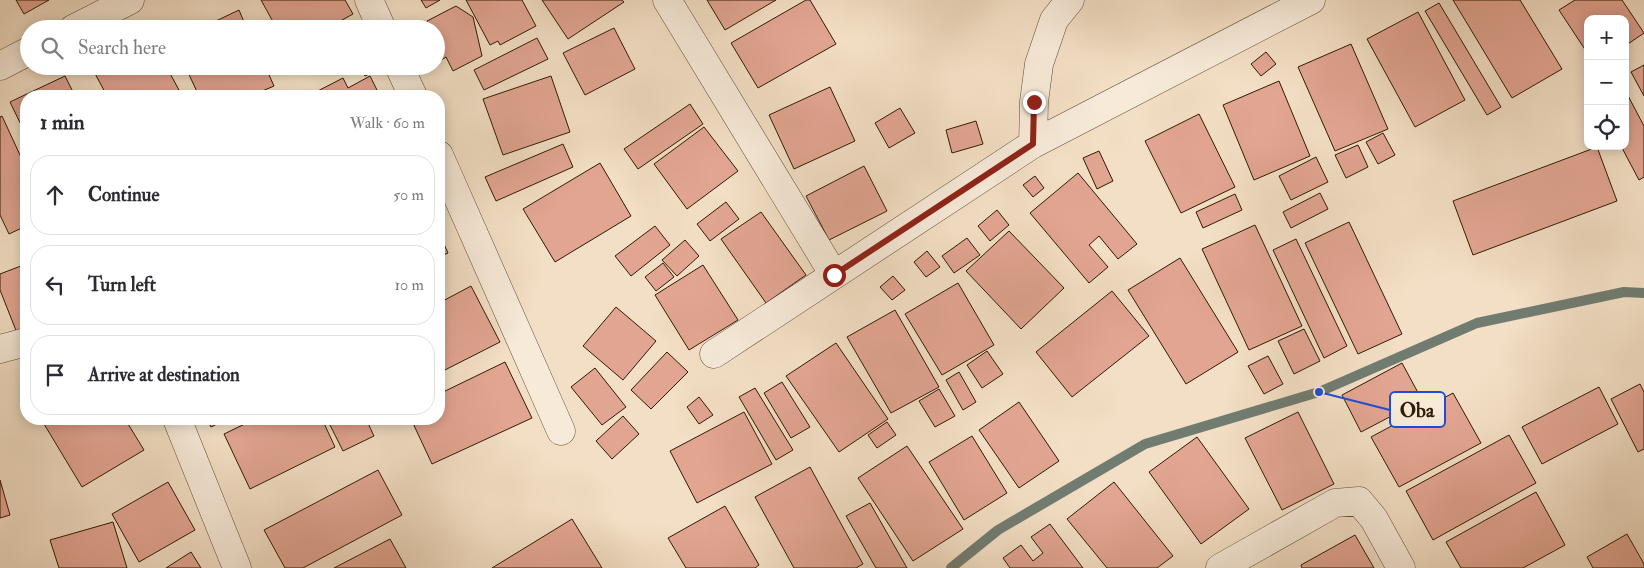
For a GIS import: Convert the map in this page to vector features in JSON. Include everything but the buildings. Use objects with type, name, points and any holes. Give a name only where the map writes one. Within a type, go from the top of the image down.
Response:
[{"type":"street","points":[[91,20],[130,0]]},
{"type":"street","points":[[370,0],[378,20]]},
{"type":"street","points":[[667,0],[834,275]]},
{"type":"street","points":[[1033,144],[1034,102],[1039,64],[1054,20],[1070,0]]},
{"type":"street","points":[[714,354],[1033,144],[1311,0]]},
{"type":"street","points":[[0,66],[20,56]]},
{"type":"street","points":[[403,75],[410,90]]},
{"type":"street","points":[[445,168],[562,431]]},
{"type":"street","points":[[0,350],[20,344]]},
{"type":"street","points":[[179,425],[237,568]]},
{"type":"street","points":[[1220,568],[1335,504],[1359,501],[1374,519],[1401,568]]},
{"type":"waterway","points":[[951,568],[998,530],[1145,444],[1319,392],[1477,323],[1624,292],[1644,293]]},
{"type":"place","name":"Oba","points":[[1319,392]]},
{"type":"route","points":[[834,275],[1033,144],[1034,102]]}]
